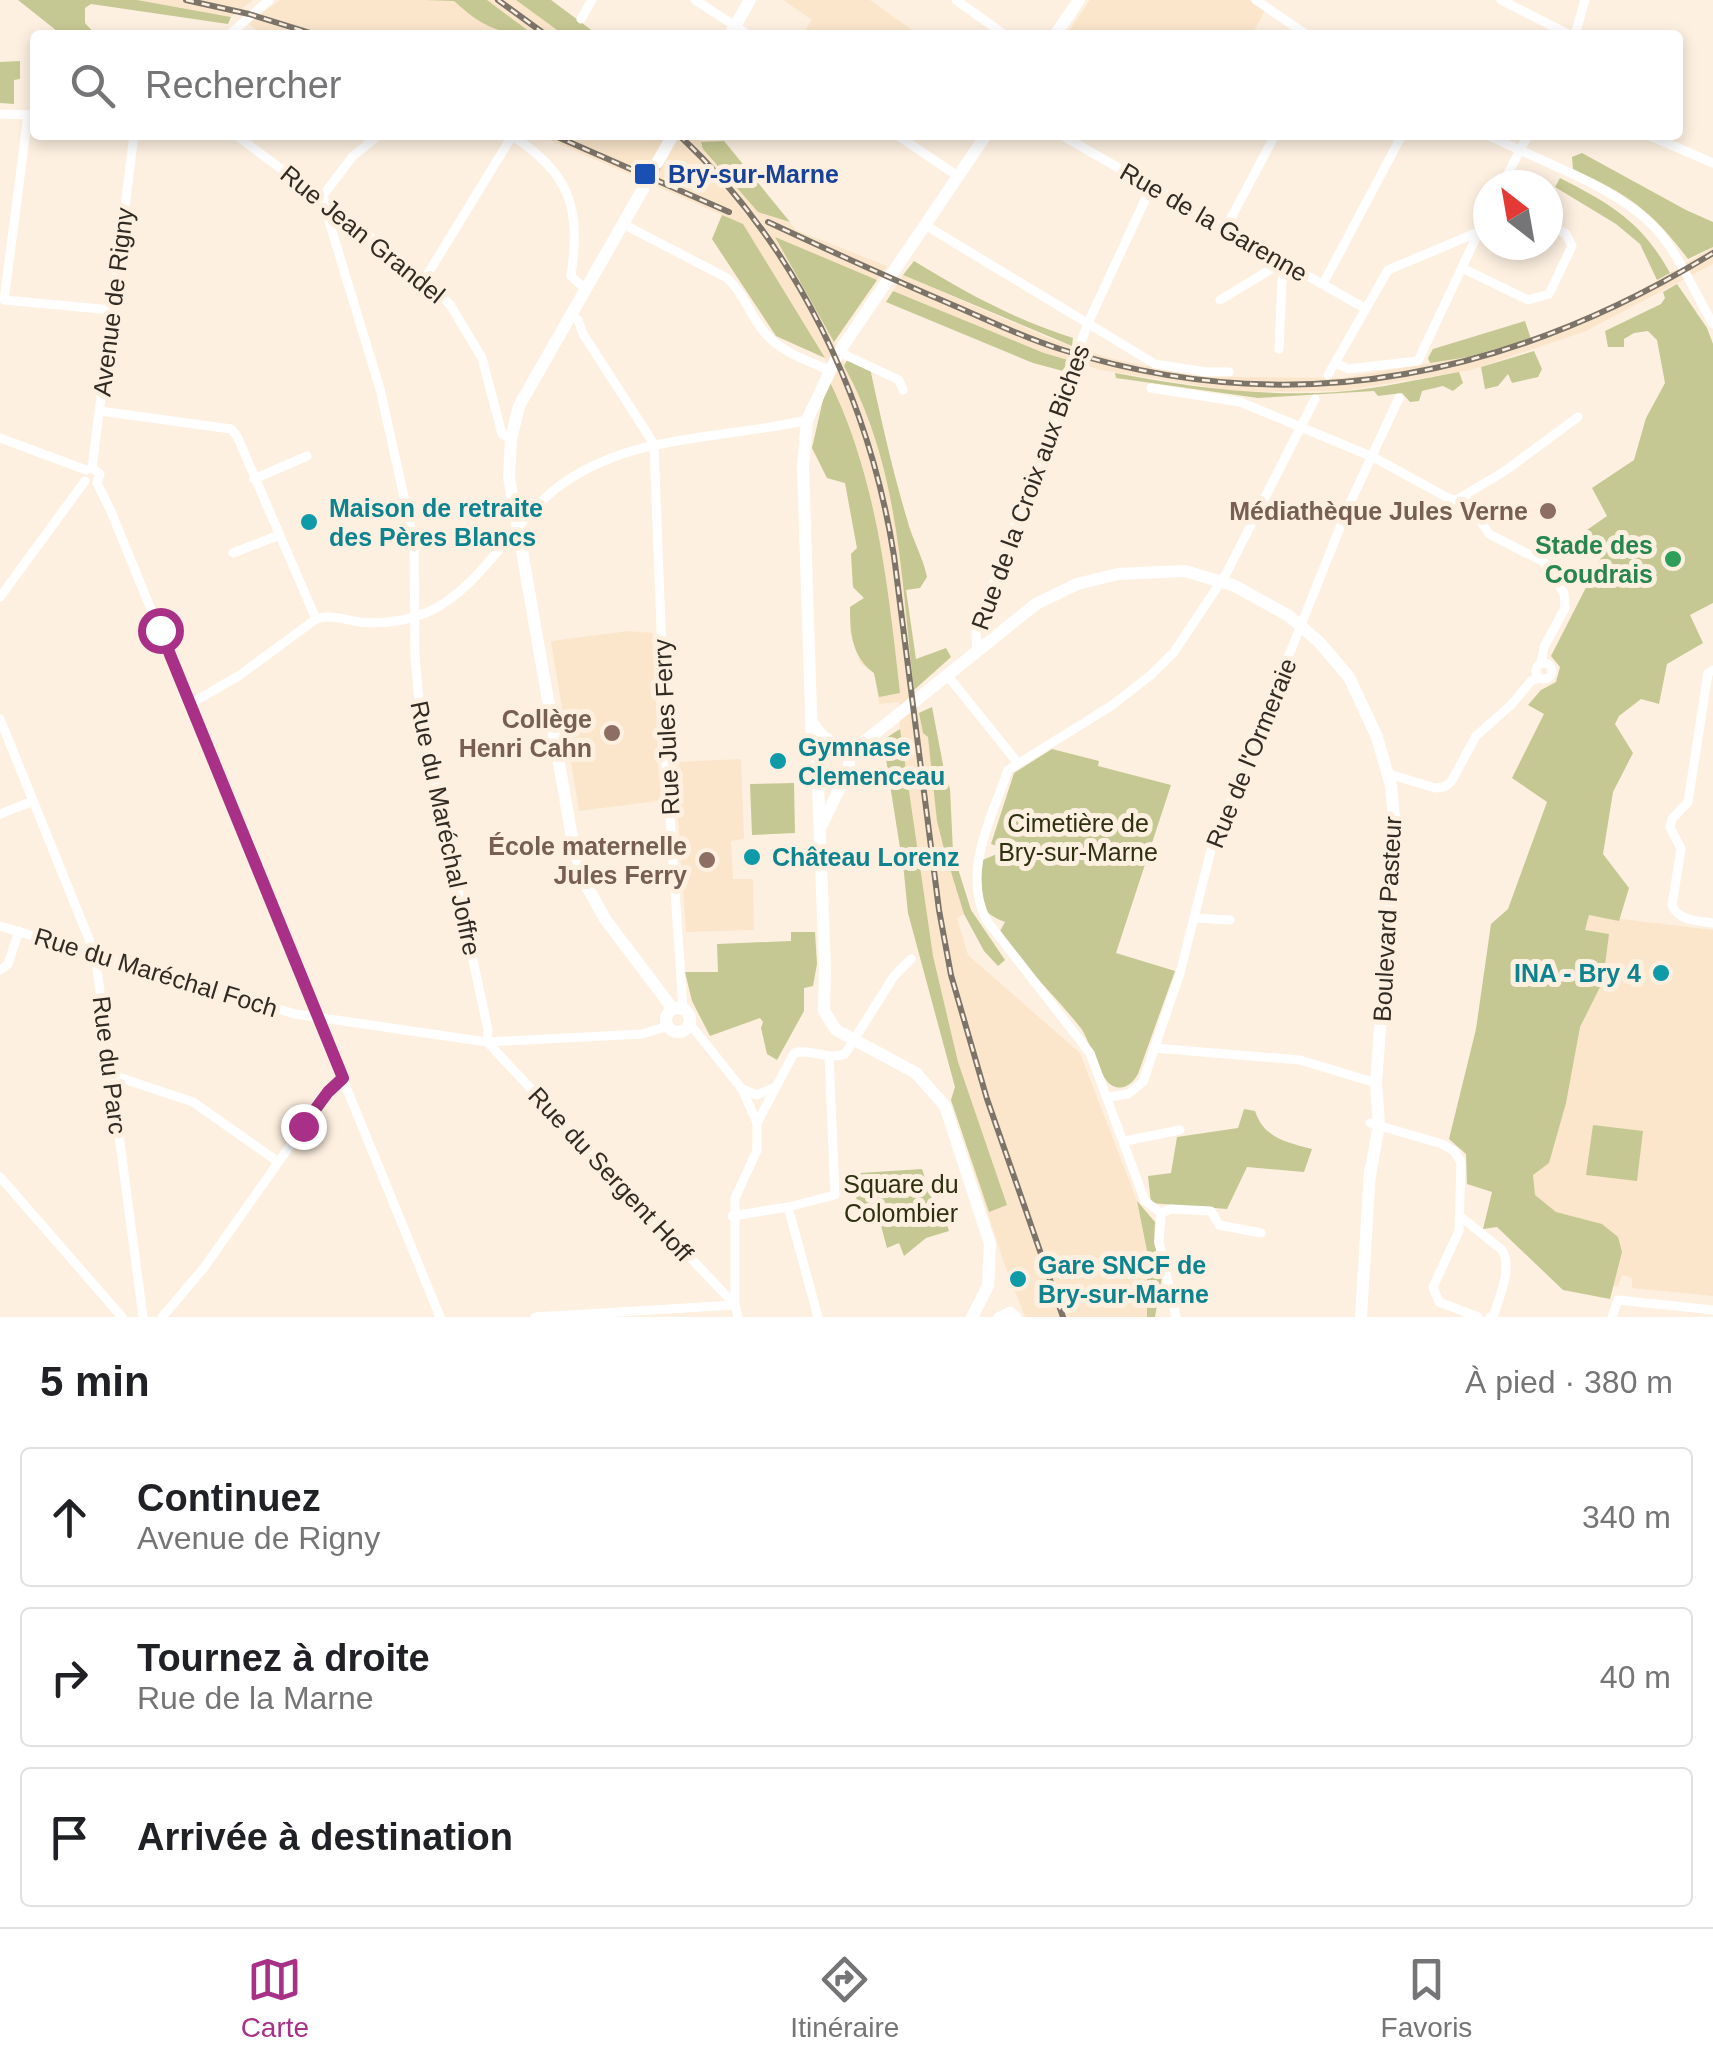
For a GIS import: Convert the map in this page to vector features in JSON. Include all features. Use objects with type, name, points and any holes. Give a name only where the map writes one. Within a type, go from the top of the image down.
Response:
[{"type":"main road","points":[[732,30],[750,0]]},
{"type":"main road","points":[[1058,30],[1079,0]]},
{"type":"main road","points":[[658,163],[670,140]]},
{"type":"main road","points":[[972,1317],[988,1286],[988,1233],[945,1106],[916,1073],[830,1026],[824,1011],[803,467],[807,420],[829,370],[983,140]]},
{"type":"main road","points":[[644,188],[586,290],[573,323],[519,406],[511,439],[509,476],[545,667],[550,723],[578,860],[600,910],[678,1009],[690,1017],[690,1024],[682,1032],[668,1026],[666,1018],[678,1009]]},
{"type":"main road","name":"Boulevard Pasteur","points":[[850,754],[1036,604],[1056,593],[1118,574],[1185,571],[1256,596],[1350,677],[1378,737],[1389,774],[1395,829],[1361,1317]]},
{"type":"main road","points":[[813,724],[830,744],[842,745],[850,754],[851,764],[820,830]]},
{"type":"main road","points":[[817,762],[822,749],[830,744]]},
{"type":"main road","points":[[817,762],[830,778],[846,774]]},
{"type":"street","points":[[234,30],[269,0]]},
{"type":"street","points":[[581,18],[592,0]]},
{"type":"street","points":[[696,0],[732,30]]},
{"type":"street","points":[[956,0],[998,30]]},
{"type":"street","points":[[1256,0],[1300,30]]},
{"type":"street","points":[[1502,0],[1562,30]]},
{"type":"street","points":[[1574,30],[1585,0]]},
{"type":"street","points":[[0,114],[30,115]]},
{"type":"street","points":[[30,128],[4,300],[112,310]]},
{"type":"street","name":"Avenue de Rigny","points":[[88,473],[100,411],[133,140]]},
{"type":"street","name":"Rue Jean Grandel","points":[[243,140],[436,289],[466,326],[482,358],[502,434],[511,439]]},
{"type":"street","points":[[320,198],[353,156],[373,140]]},
{"type":"street","points":[[424,280],[509,140]]},
{"type":"street","points":[[519,140],[542,156],[564,189],[576,223],[571,276],[586,290]]},
{"type":"street","points":[[904,140],[959,177]]},
{"type":"street","name":"Rue de la Garenne","points":[[1070,140],[1366,309]]},
{"type":"street","points":[[1225,229],[1272,140]]},
{"type":"street","points":[[1323,284],[1399,140]]},
{"type":"street","points":[[1497,140],[1640,213],[1660,234],[1713,324]]},
{"type":"street","points":[[1509,170],[1525,140]]},
{"type":"street","points":[[1660,140],[1713,163]]},
{"type":"street","name":"Rue de la Croix aux Biches","points":[[977,651],[976,632],[1088,324],[1151,187]]},
{"type":"street","name":"Rue du Maréchal Joffre","points":[[330,206],[328,218],[380,389],[414,542],[420,714],[488,1042]]},
{"type":"street","points":[[622,224],[727,278],[779,347],[829,370]]},
{"type":"street","points":[[926,224],[1155,364],[1229,372]]},
{"type":"street","points":[[1462,268],[1528,300],[1544,298],[1572,246],[1563,232]]},
{"type":"street","points":[[1328,375],[1388,270],[1473,234]]},
{"type":"street","points":[[1336,363],[1348,369],[1418,361],[1473,240]]},
{"type":"street","points":[[1220,300],[1284,262]]},
{"type":"street","points":[[1279,348],[1284,262]]},
{"type":"street","points":[[573,323],[654,444]]},
{"type":"street","points":[[840,352],[899,380],[903,390]]},
{"type":"street","points":[[1151,388],[1226,398],[1374,457],[1448,498],[1465,498],[1578,417]]},
{"type":"street","name":"Rue de l'Ormeraie","points":[[1108,1096],[1128,1094],[1143,1082],[1211,850],[1350,504],[1400,398]]},
{"type":"street","points":[[1161,1213],[1145,1201],[1108,1096],[1083,1042],[1012,956],[980,908],[976,872],[979,856],[1008,770],[1103,712],[1174,652],[1220,585],[1315,399]]},
{"type":"street","points":[[496,404],[519,406]]},
{"type":"street","points":[[100,411],[231,430],[237,436],[316,619]]},
{"type":"street","points":[[190,704],[240,675],[316,619],[327,616],[380,623],[416,617],[448,601],[562,484],[618,454],[654,444],[807,420]]},
{"type":"street","points":[[0,438],[88,473],[100,474],[97,482],[440,1317]]},
{"type":"street","name":"Rue Jules Ferry","points":[[654,444],[678,1009]]},
{"type":"street","points":[[254,479],[307,456]]},
{"type":"street","points":[[0,597],[88,473]]},
{"type":"street","points":[[1389,774],[1434,788],[1444,787],[1451,782],[1476,736],[1531,681],[1548,678],[1552,672],[1549,664],[1541,663],[1544,648],[1565,608],[1564,593],[1544,562],[1489,534],[1465,498]]},
{"type":"street","points":[[233,553],[277,536]]},
{"type":"street","points":[[1713,670],[1708,673],[1688,802],[1672,819],[1670,828],[1681,849],[1674,911],[1686,919],[1713,923]]},
{"type":"street","points":[[947,676],[1016,762]]},
{"type":"street","name":"Rue du Parc","points":[[0,719],[95,954],[142,1315]]},
{"type":"street","points":[[0,814],[34,801]]},
{"type":"street","points":[[1194,918],[1230,920]]},
{"type":"street","name":"Rue du Maréchal Foch","points":[[0,926],[318,1018],[488,1042],[655,1032],[668,1026]]},
{"type":"street","points":[[0,970],[8,964],[19,931]]},
{"type":"street","points":[[757,1123],[794,1053],[844,1054],[894,976],[912,960]]},
{"type":"street","points":[[690,1024],[742,1089],[757,1123],[757,1150],[735,1198],[732,1216],[738,1317]]},
{"type":"street","name":"Rue du Sergent Hoff","points":[[488,1042],[735,1305]]},
{"type":"street","points":[[1154,1048],[1300,1060],[1376,1084]]},
{"type":"street","points":[[732,1216],[835,1194],[829,1056]]},
{"type":"street","points":[[112,1076],[193,1102],[278,1162]]},
{"type":"street","points":[[162,1317],[204,1269],[328,1092],[343,1078]]},
{"type":"street","points":[[742,1089],[765,1095],[776,1087]]},
{"type":"street","points":[[1374,1124],[1442,1144],[1454,1151],[1461,1162],[1461,1218],[1432,1287],[1438,1302],[1478,1317]]},
{"type":"street","points":[[1125,1141],[1180,1130]]},
{"type":"street","points":[[0,1177],[122,1317]]},
{"type":"street","points":[[788,1207],[818,1317]]},
{"type":"street","points":[[1161,1213],[1171,1209],[1211,1210],[1219,1225],[1261,1233]]},
{"type":"street","points":[[1161,1213],[1159,1242],[1176,1317]]},
{"type":"street","points":[[1461,1218],[1506,1257],[1500,1294],[1490,1317]]},
{"type":"street","points":[[1612,1317],[1618,1300],[1713,1310]]},
{"type":"street","points":[[535,1317],[735,1305]]},
{"type":"street","points":[[998,1317],[1014,1314]]},
{"type":"shaded area","points":[[137,0],[253,0],[231,17]]},
{"type":"shaded area","points":[[280,0],[551,0],[591,30],[256,30],[248,23]]},
{"type":"shaded area","points":[[783,0],[870,0],[912,30],[805,30],[812,20]]},
{"type":"shaded area","points":[[1090,0],[1249,0],[1265,10],[1255,30],[1069,30]]},
{"type":"shaded area","points":[[550,140],[724,141],[796,230],[887,266],[834,342],[844,364],[849,357],[870,368],[916,665],[927,677],[914,690],[919,713],[932,707],[950,789],[953,853],[971,910],[957,918],[968,955],[1080,1053],[1137,1201],[1147,1251],[1147,1317],[1025,1317],[1005,1266],[951,1100],[955,1087],[908,913],[883,740],[900,729],[899,702],[879,704],[874,673],[860,663],[850,633],[850,607],[864,598],[853,587],[851,554],[857,548],[845,483],[827,478],[812,448],[830,370],[825,358],[776,336],[712,239],[722,215]]},
{"type":"shaded area","points":[[1713,247],[1713,264],[1586,331],[1471,370],[1342,391],[1238,392],[1101,370],[1044,353],[893,291],[903,275],[1051,339],[1109,358],[1165,370],[1239,377],[1341,378],[1468,357],[1531,339],[1626,299]]},
{"type":"shaded area","name":"Collège Henri Cahn","points":[[629,631],[653,633],[659,781],[663,782],[665,800],[579,811],[551,641]]},
{"type":"shaded area","name":"École maternelle Jules Ferry","points":[[741,759],[744,839],[731,841],[733,879],[753,879],[754,930],[686,932],[674,762]]},
{"type":"shaded area","points":[[1589,915],[1713,930],[1713,1296],[1632,1288],[1632,1278],[1622,1275],[1618,1287],[1578,1282],[1518,1229],[1528,1089]]},
{"type":"green space","points":[[18,0],[137,0],[231,17],[228,24],[91,4],[85,8],[85,23],[91,30],[56,30]]},
{"type":"green space","points":[[425,0],[487,0],[527,30],[491,27],[454,1]]},
{"type":"green space","points":[[516,0],[551,0],[591,30],[557,30]]},
{"type":"green space","points":[[20,61],[20,79],[14,80],[14,104],[0,103],[0,62]]},
{"type":"green space","points":[[724,141],[790,222],[758,212],[701,142]]},
{"type":"green space","points":[[1582,153],[1713,222],[1713,247],[1688,259],[1638,205],[1573,169],[1572,157]]},
{"type":"green space","points":[[1563,180],[1624,216],[1648,240],[1670,273],[1657,280],[1640,244],[1616,224],[1563,192]]},
{"type":"green space","points":[[722,215],[743,224],[825,358],[776,336],[712,239]]},
{"type":"green space","points":[[775,237],[877,280],[834,342]]},
{"type":"green space","points":[[914,261],[991,304],[1073,338],[1072,346],[903,275]]},
{"type":"green space","points":[[1677,284],[1707,328],[1713,344],[1713,603],[1690,615],[1703,643],[1667,664],[1659,704],[1641,699],[1615,724],[1633,753],[1613,792],[1603,854],[1629,888],[1619,921],[1589,915],[1585,930],[1609,934],[1603,981],[1580,1027],[1566,1103],[1549,1163],[1533,1175],[1535,1195],[1556,1212],[1602,1224],[1618,1237],[1622,1252],[1610,1299],[1563,1290],[1497,1227],[1483,1229],[1492,1192],[1467,1184],[1466,1154],[1449,1139],[1476,1029],[1491,924],[1508,909],[1547,802],[1512,778],[1544,714],[1528,705],[1541,690],[1556,682],[1560,667],[1551,656],[1601,558],[1584,532],[1607,516],[1592,488],[1634,460],[1646,418],[1665,383],[1657,340],[1648,331],[1624,339],[1624,347],[1608,347],[1605,331],[1661,304],[1663,292]]},
{"type":"green space","points":[[893,291],[1068,360],[1063,371],[1033,363],[886,302]]},
{"type":"green space","points":[[1525,321],[1531,339],[1430,363],[1428,358],[1433,349]]},
{"type":"green space","points":[[1534,351],[1542,369],[1538,377],[1512,383],[1508,374],[1498,386],[1485,389],[1481,367]]},
{"type":"green space","points":[[849,357],[870,368],[909,526],[927,577],[920,588],[906,590],[916,659],[946,648],[951,657],[914,690],[901,566],[887,484],[863,404],[844,366]]},
{"type":"green space","points":[[1459,372],[1463,383],[1453,391],[1443,386],[1422,391],[1419,401],[1410,402],[1402,393],[1378,396],[1374,391],[1258,398],[1116,378],[1115,373],[1226,390],[1309,393],[1368,389]]},
{"type":"green space","points":[[828,378],[858,454],[878,532],[900,693],[879,697],[874,673],[861,660],[854,644],[850,607],[864,598],[853,587],[851,554],[857,548],[845,483],[827,478],[812,448]]},
{"type":"green space","points":[[932,707],[950,789],[953,853],[971,910],[1005,960],[998,966],[984,951],[964,914],[944,849],[928,737],[923,733],[919,713]]},
{"type":"green space","points":[[900,729],[933,956],[958,1062],[1007,1205],[989,1212],[951,1100],[955,1087],[908,913],[883,740]]},
{"type":"green space","name":"Cimetière de Bry-sur-Marne","points":[[1052,749],[1171,785],[1116,953],[1175,971],[1138,1074],[1124,1087],[1108,1082],[1080,1027],[999,933],[1005,922],[987,912],[980,899],[978,862],[1004,851],[991,844],[1014,773]]},
{"type":"green space","points":[[794,783],[795,833],[752,835],[750,784]]},
{"type":"green space","points":[[791,932],[815,932],[817,964],[813,986],[804,988],[804,1011],[777,1060],[767,1054],[760,1018],[710,1036],[692,1001],[685,972],[718,972],[717,944],[791,941]]},
{"type":"green space","points":[[1244,1109],[1255,1111],[1264,1127],[1277,1138],[1312,1149],[1304,1172],[1247,1167],[1227,1209],[1151,1203],[1148,1176],[1171,1173],[1177,1137],[1238,1128]]},
{"type":"green space","points":[[1593,1125],[1643,1131],[1637,1181],[1586,1175]]},
{"type":"green space","name":"Square du Colombier","points":[[922,1169],[934,1205],[940,1204],[949,1231],[926,1238],[904,1256],[899,1243],[887,1248],[878,1215],[866,1218],[844,1174]]},
{"type":"green space","points":[[1137,1201],[1155,1222],[1154,1243],[1163,1272],[1155,1317],[1147,1317],[1147,1251]]},
{"type":"tunnel","points":[[644,187],[657,163]]},
{"type":"railway","points":[[186,0],[301,30]]},
{"type":"railway","points":[[498,0],[539,30]]},
{"type":"railway","points":[[564,140],[729,212]]},
{"type":"railway","points":[[684,140],[721,178],[792,275],[846,382],[866,439],[894,556],[939,910],[951,975],[987,1099],[1063,1317]]},
{"type":"railway","points":[[768,222],[1047,345],[1146,371],[1231,383],[1315,384],[1397,375],[1478,357],[1558,331],[1636,296],[1713,253]]},
{"type":"place","name":"Bry-sur-Marne","points":[[645,174]]},
{"type":"place","name":"Médiathèque Jules Verne","points":[[1548,511]]},
{"type":"place","name":"Maison de retraite des Pères Blancs","points":[[309,522]]},
{"type":"place","name":"Stade des Coudrais","points":[[1673,559]]},
{"type":"place","name":"Collège Henri Cahn","points":[[612,733]]},
{"type":"place","name":"Gymnase Clemenceau","points":[[778,761]]},
{"type":"place","name":"Château Lorenz","points":[[752,857]]},
{"type":"place","name":"École maternelle Jules Ferry","points":[[707,860]]},
{"type":"place","name":"INA - Bry 4","points":[[1661,973]]},
{"type":"place","name":"Gare SNCF de Bry-sur-Marne","points":[[1018,1279]]},
{"type":"route","points":[[160,630],[343,1078],[303,1126]]}]
